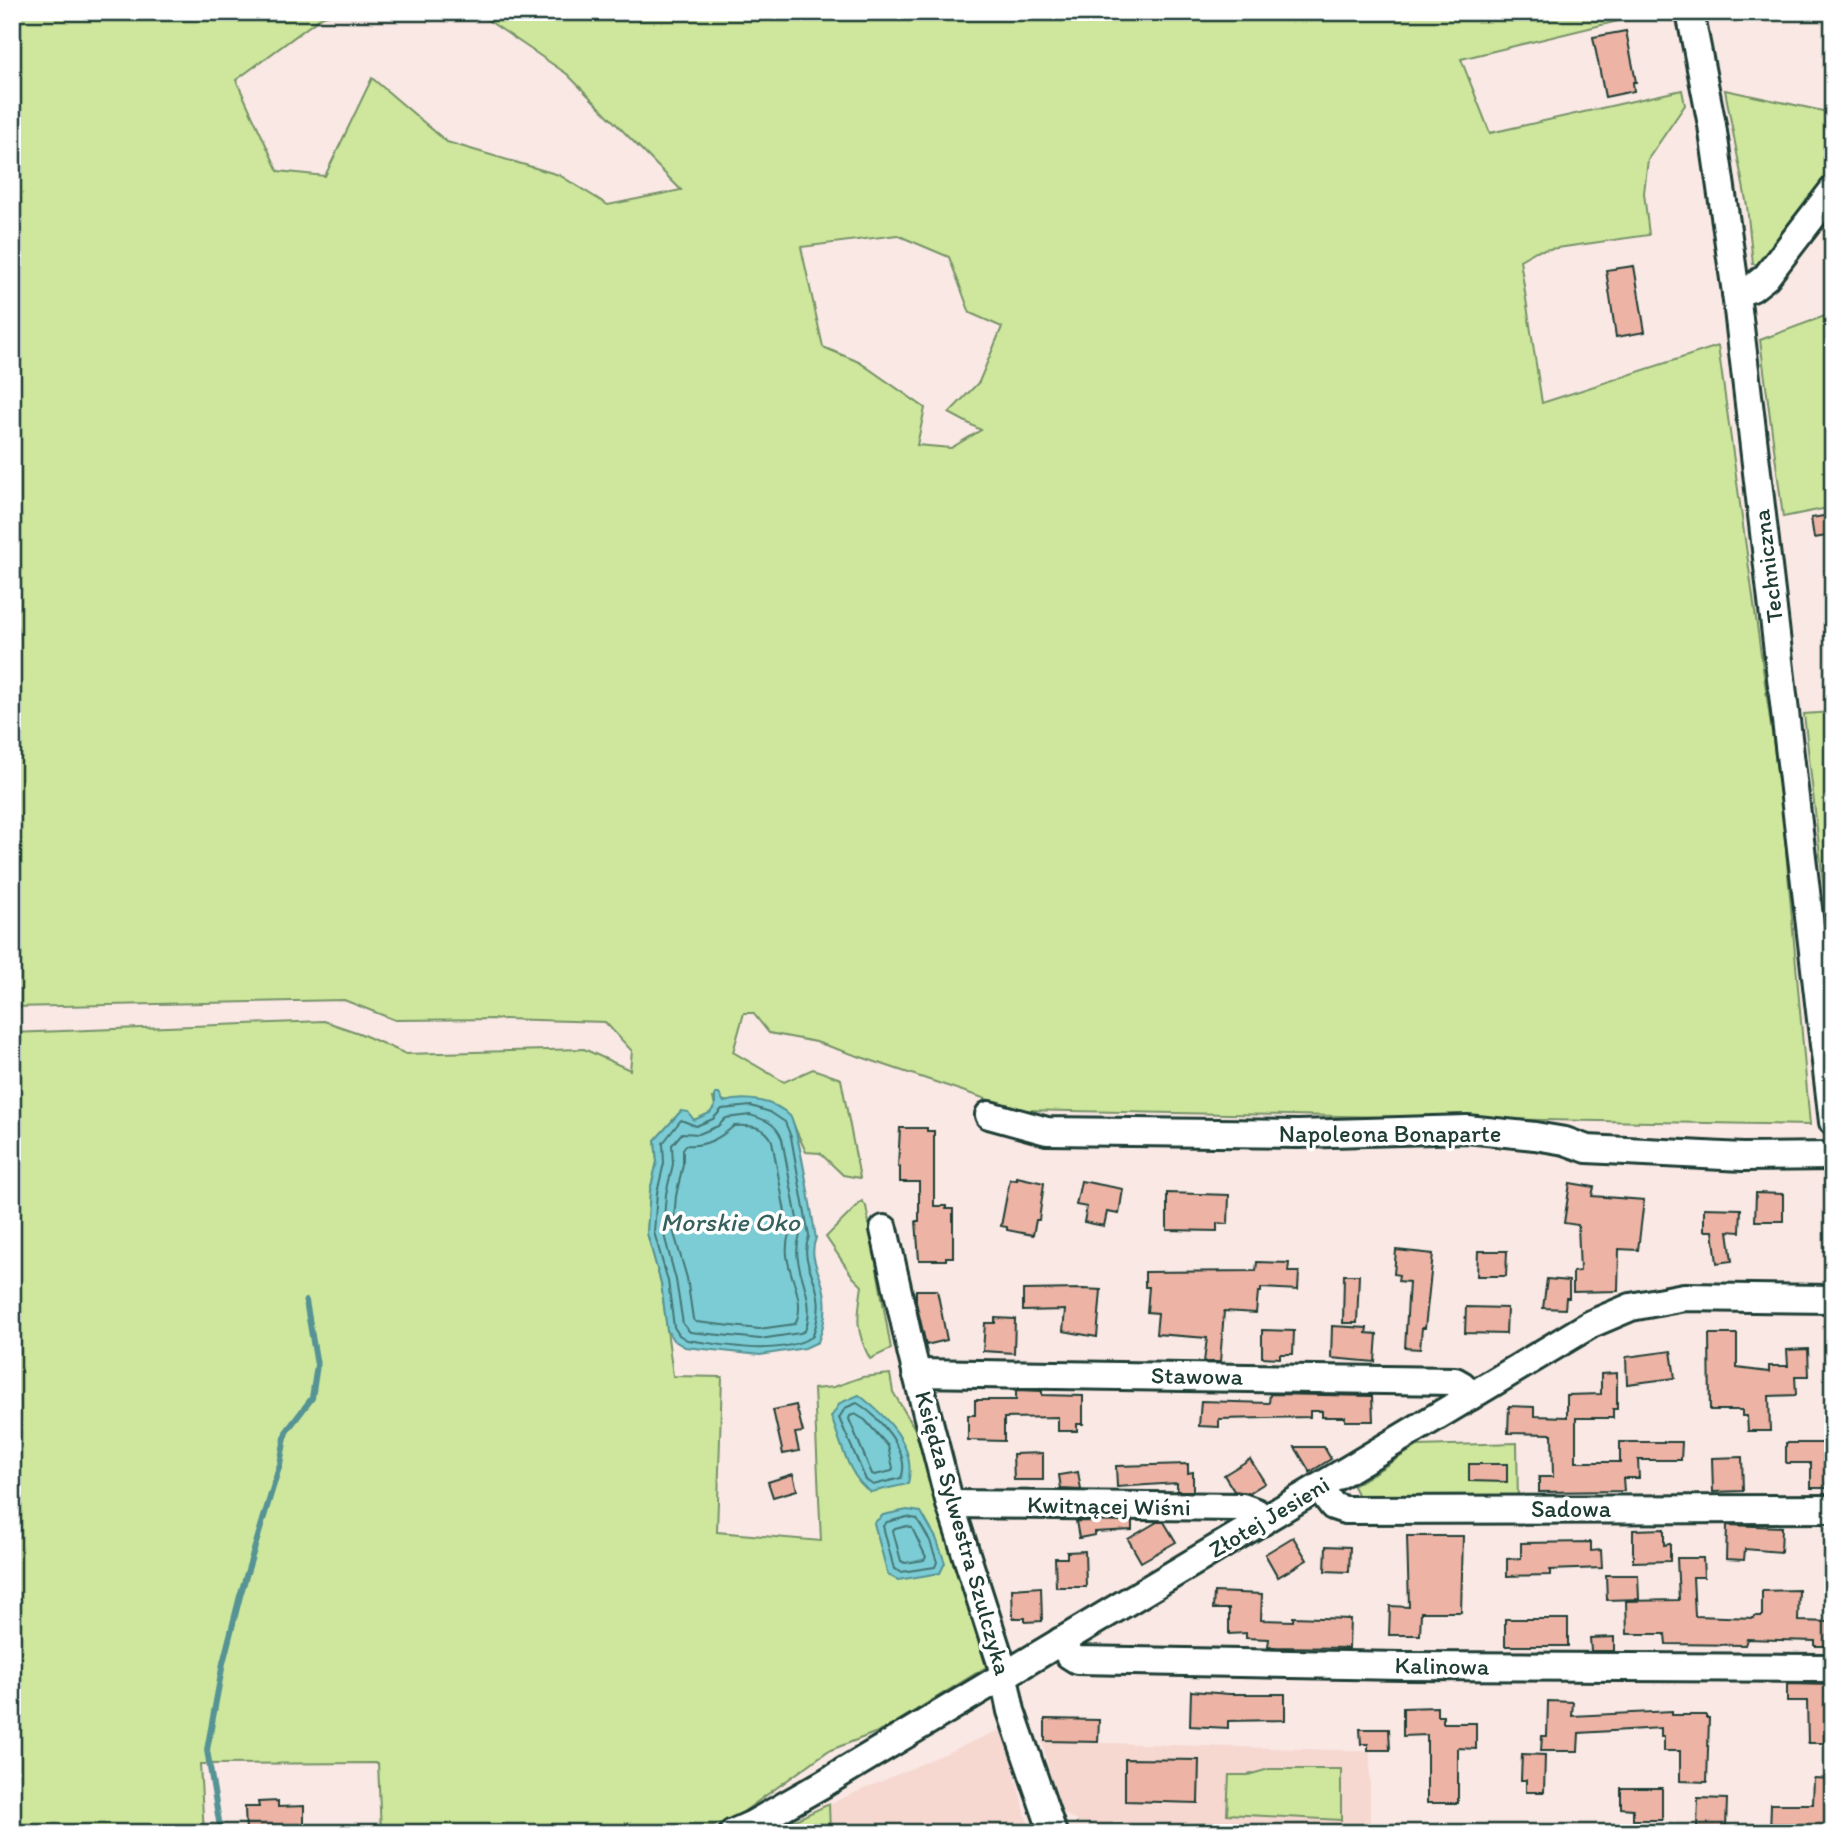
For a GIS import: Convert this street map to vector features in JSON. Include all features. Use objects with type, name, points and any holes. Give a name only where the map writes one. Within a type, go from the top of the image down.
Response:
[{"type":"street","name":"Techniczna","points":[[1690,12],[1712,125],[1736,293],[1833,1122]]},
{"type":"street","points":[[1736,293],[1752,288],[1766,277],[1833,190]]},
{"type":"street","name":"Napoleona Bonaparte","points":[[989,1115],[1047,1130],[1298,1135],[1467,1129],[1535,1136],[1565,1141],[1587,1149],[1743,1157],[1833,1157]]},
{"type":"street","name":"Księdza Sylwestra Szulczyka","points":[[884,1229],[916,1373],[950,1504],[1005,1674],[1012,1711],[1053,1833]]},
{"type":"street","name":"Złotej Jesieni","points":[[733,1833],[823,1784],[1591,1324],[1631,1307],[1684,1297],[1833,1299]]},
{"type":"street","name":"Stawowa","points":[[916,1373],[1454,1381],[1462,1385],[1471,1396]]},
{"type":"street","name":"Sadowa","points":[[1319,1487],[1333,1506],[1345,1510],[1833,1509]]},
{"type":"street","name":"Kwitnącej Wiśni","points":[[950,1504],[1242,1507],[1256,1512],[1262,1522]]},
{"type":"street","name":"Kalinowa","points":[[1061,1641],[1069,1655],[1077,1660],[1429,1666],[1833,1668]]},
{"type":"street","points":[[1053,1833],[1068,1833]]},
{"type":"shaded area","points":[[997,1731],[1003,1733],[1031,1833],[830,1833],[829,1804]]},
{"type":"shaded area","points":[[1042,1741],[1370,1751],[1370,1833],[1250,1829],[1244,1822],[1231,1822],[1225,1827],[1080,1823],[1059,1810]]},
{"type":"green space","points":[[12,12],[340,12],[323,16],[236,80],[278,171],[325,176],[372,78],[447,142],[559,175],[608,205],[681,190],[567,74],[476,12],[1655,12],[1461,59],[1490,133],[1682,90],[1685,105],[1648,159],[1644,193],[1649,235],[1536,251],[1520,260],[1542,403],[1718,346],[1782,805],[1810,1125],[1019,1110],[816,1042],[769,1033],[753,1013],[744,1013],[733,1052],[784,1082],[813,1069],[841,1079],[860,1178],[843,1175],[820,1153],[806,1152],[790,1117],[713,1098],[715,1106],[710,1113],[694,1120],[681,1111],[655,1140],[657,1162],[650,1191],[647,1233],[661,1283],[673,1376],[722,1377],[717,1532],[821,1541],[814,1389],[834,1387],[862,1377],[890,1374],[893,1392],[915,1429],[986,1667],[885,1729],[828,1751],[743,1812],[720,1824],[681,1833],[381,1833],[378,1763],[200,1764],[204,1833],[12,1833],[12,1033],[324,1021],[406,1054],[584,1049],[630,1070],[632,1051],[605,1022],[395,1020],[344,1000],[12,1007]],"holes":[[[897,235],[949,257],[970,313],[1002,327],[979,382],[949,413],[981,430],[951,448],[917,445],[925,408],[859,362],[823,347],[801,247]]]},
{"type":"green space","points":[[1725,90],[1833,115],[1833,172],[1763,265],[1753,264],[1747,206]]},
{"type":"green space","points":[[1833,313],[1833,507],[1783,517],[1760,340]]},
{"type":"green space","points":[[1833,712],[1833,970],[1804,714]]},
{"type":"green space","points":[[862,1201],[866,1206],[891,1349],[870,1359],[858,1324],[862,1286],[826,1237]]},
{"type":"green space","points":[[1517,1443],[1518,1504],[1367,1499],[1358,1496],[1353,1486],[1418,1446]]},
{"type":"green space","points":[[1269,1769],[1341,1769],[1341,1820],[1227,1814],[1229,1775],[1248,1775]]},
{"type":"green space","points":[[829,1804],[830,1833],[768,1833]]},
{"type":"water","name":"Morskie Oko","points":[[715,1094],[719,1094],[724,1102],[750,1100],[776,1106],[790,1116],[794,1124],[816,1238],[814,1260],[824,1289],[825,1303],[818,1342],[805,1348],[760,1355],[685,1347],[673,1340],[667,1330],[661,1283],[647,1233],[650,1191],[657,1162],[655,1140],[681,1111],[688,1112],[694,1120],[710,1113],[715,1106]]},
{"type":"water","points":[[859,1395],[889,1423],[904,1445],[910,1470],[908,1484],[871,1492],[856,1478],[831,1417],[840,1403]]},
{"type":"water","points":[[907,1510],[921,1512],[936,1538],[945,1563],[940,1573],[898,1580],[888,1575],[874,1523],[883,1515]]},
{"type":"building","points":[[1626,31],[1636,82],[1633,82],[1634,91],[1605,97],[1593,37]]},
{"type":"building","points":[[1634,266],[1645,332],[1616,337],[1606,270]]},
{"type":"building","points":[[1830,515],[1833,535],[1814,538],[1811,518]]},
{"type":"building","points":[[900,1128],[927,1128],[927,1131],[934,1131],[934,1206],[953,1209],[953,1257],[946,1257],[946,1260],[919,1260],[916,1221],[919,1221],[919,1182],[900,1182]]},
{"type":"building","points":[[1017,1177],[1044,1183],[1039,1220],[1036,1220],[1033,1235],[1007,1230],[1007,1227],[1001,1226],[1010,1179],[1017,1180]]},
{"type":"building","points":[[1081,1181],[1123,1189],[1119,1214],[1107,1212],[1104,1226],[1084,1222],[1087,1207],[1076,1205]]},
{"type":"building","points":[[1570,1183],[1594,1187],[1592,1196],[1644,1200],[1638,1250],[1619,1249],[1618,1291],[1573,1292],[1573,1272],[1580,1271],[1578,1225],[1564,1223]]},
{"type":"building","points":[[1167,1193],[1229,1195],[1228,1224],[1217,1223],[1217,1231],[1167,1230]]},
{"type":"building","points":[[1756,1193],[1783,1194],[1783,1221],[1755,1221]]},
{"type":"building","points":[[1704,1208],[1741,1209],[1740,1232],[1728,1231],[1732,1261],[1717,1263],[1713,1231],[1704,1231]]},
{"type":"building","points":[[1396,1250],[1433,1254],[1425,1328],[1422,1328],[1420,1349],[1405,1348],[1409,1282],[1398,1281],[1399,1275],[1394,1274]]},
{"type":"building","points":[[1478,1251],[1507,1251],[1506,1276],[1477,1276]]},
{"type":"building","points":[[1257,1262],[1289,1263],[1288,1272],[1299,1272],[1298,1290],[1261,1288],[1261,1292],[1258,1292],[1256,1313],[1224,1311],[1220,1362],[1204,1362],[1207,1338],[1156,1334],[1158,1313],[1147,1312],[1149,1287],[1145,1287],[1145,1272],[1256,1271]]},
{"type":"building","points":[[1344,1275],[1359,1275],[1357,1323],[1343,1323]]},
{"type":"building","points":[[1547,1279],[1569,1281],[1569,1298],[1566,1298],[1565,1309],[1543,1308]]},
{"type":"building","points":[[916,1290],[937,1290],[947,1340],[926,1345],[916,1302]]},
{"type":"building","points":[[1023,1290],[1101,1290],[1097,1337],[1063,1331],[1065,1310],[1023,1311]]},
{"type":"building","points":[[1466,1307],[1507,1308],[1506,1334],[1465,1333]]},
{"type":"building","points":[[995,1318],[1015,1319],[1014,1353],[983,1351],[985,1323],[995,1323]]},
{"type":"building","points":[[1332,1326],[1367,1328],[1366,1333],[1377,1334],[1375,1362],[1331,1358]]},
{"type":"building","points":[[1262,1330],[1294,1331],[1293,1354],[1280,1354],[1280,1358],[1262,1357]]},
{"type":"building","points":[[1709,1334],[1737,1334],[1737,1368],[1769,1372],[1769,1366],[1788,1366],[1787,1350],[1808,1349],[1809,1376],[1795,1376],[1796,1395],[1769,1396],[1770,1431],[1748,1431],[1747,1416],[1742,1416],[1742,1410],[1710,1410]]},
{"type":"building","points":[[1671,1351],[1675,1378],[1627,1384],[1626,1357]]},
{"type":"building","points":[[1617,1373],[1617,1409],[1613,1409],[1613,1418],[1576,1418],[1576,1462],[1620,1462],[1620,1442],[1682,1442],[1681,1460],[1638,1460],[1639,1478],[1623,1478],[1624,1491],[1539,1492],[1539,1477],[1553,1477],[1552,1434],[1508,1433],[1509,1406],[1534,1407],[1534,1416],[1567,1417],[1567,1395],[1601,1394],[1601,1374]]},
{"type":"building","points":[[1016,1390],[1042,1391],[1042,1395],[1083,1396],[1083,1424],[1077,1424],[1077,1431],[1058,1431],[1058,1417],[1004,1418],[1004,1441],[968,1440],[968,1415],[975,1415],[975,1400],[1016,1400]]},
{"type":"building","points":[[1270,1394],[1372,1396],[1373,1421],[1345,1421],[1345,1417],[1322,1417],[1322,1411],[1310,1411],[1310,1417],[1219,1419],[1219,1427],[1199,1426],[1201,1401],[1269,1403]]},
{"type":"building","points":[[796,1405],[803,1432],[795,1433],[799,1451],[783,1454],[773,1410]]},
{"type":"building","points":[[1786,1443],[1833,1443],[1833,1488],[1811,1488],[1811,1463],[1786,1463]]},
{"type":"building","points":[[1295,1447],[1324,1447],[1331,1459],[1310,1472]]},
{"type":"building","points":[[1043,1453],[1043,1480],[1014,1480],[1013,1454]]},
{"type":"building","points":[[1742,1457],[1743,1491],[1713,1492],[1712,1458]]},
{"type":"building","points":[[1250,1459],[1265,1483],[1249,1493],[1234,1491],[1224,1475]]},
{"type":"building","points":[[1188,1464],[1188,1473],[1193,1472],[1193,1491],[1177,1491],[1177,1483],[1117,1487],[1116,1466]]},
{"type":"building","points":[[1469,1464],[1507,1464],[1507,1482],[1469,1481]]},
{"type":"building","points":[[1078,1472],[1081,1490],[1061,1489],[1059,1475]]},
{"type":"building","points":[[793,1474],[797,1490],[773,1497],[768,1482]]},
{"type":"building","points":[[1076,1521],[1132,1522],[1132,1530],[1095,1532],[1095,1535],[1079,1538]]},
{"type":"building","points":[[1157,1522],[1164,1522],[1176,1542],[1141,1562],[1128,1539]]},
{"type":"building","points":[[1727,1525],[1782,1527],[1781,1552],[1745,1549],[1744,1560],[1726,1559]]},
{"type":"building","points":[[1664,1529],[1664,1545],[1670,1544],[1670,1561],[1633,1562],[1633,1530]]},
{"type":"building","points":[[1407,1536],[1463,1536],[1461,1612],[1421,1612],[1420,1635],[1389,1635],[1390,1606],[1409,1607]]},
{"type":"building","points":[[1293,1537],[1307,1560],[1278,1577],[1265,1554]]},
{"type":"building","points":[[1591,1542],[1591,1551],[1601,1550],[1602,1568],[1550,1570],[1550,1575],[1507,1576],[1507,1559],[1521,1558],[1521,1543]]},
{"type":"building","points":[[1326,1546],[1350,1547],[1349,1572],[1325,1571]]},
{"type":"building","points":[[1085,1551],[1086,1587],[1056,1587],[1055,1558],[1067,1558],[1067,1552]]},
{"type":"building","points":[[1677,1558],[1703,1558],[1704,1577],[1693,1577],[1695,1616],[1762,1616],[1762,1591],[1799,1590],[1798,1621],[1833,1622],[1833,1646],[1815,1646],[1815,1641],[1747,1639],[1745,1645],[1666,1644],[1665,1634],[1627,1634],[1626,1601],[1679,1600]]},
{"type":"building","points":[[1606,1575],[1638,1575],[1639,1599],[1607,1600]]},
{"type":"building","points":[[1041,1587],[1042,1621],[1025,1622],[1025,1618],[1013,1618],[1012,1589]]},
{"type":"building","points":[[1214,1592],[1262,1594],[1261,1620],[1293,1621],[1293,1617],[1350,1619],[1349,1648],[1268,1647],[1269,1639],[1246,1638],[1246,1633],[1229,1634],[1229,1609],[1213,1609]]},
{"type":"building","points":[[1505,1619],[1568,1619],[1568,1646],[1505,1646]]},
{"type":"building","points":[[1614,1637],[1614,1651],[1591,1651],[1590,1638]]},
{"type":"building","points":[[1787,1684],[1833,1685],[1833,1735],[1824,1735],[1824,1743],[1808,1743],[1807,1701],[1787,1701]]},
{"type":"building","points":[[1191,1691],[1285,1694],[1285,1720],[1228,1721],[1228,1728],[1190,1726]]},
{"type":"building","points":[[1548,1701],[1573,1702],[1572,1716],[1672,1711],[1672,1715],[1706,1715],[1706,1718],[1709,1718],[1707,1782],[1680,1781],[1680,1751],[1664,1751],[1661,1728],[1579,1733],[1578,1751],[1541,1751],[1542,1736],[1547,1736]]},
{"type":"building","points":[[1437,1707],[1437,1716],[1443,1716],[1443,1723],[1476,1723],[1476,1749],[1458,1748],[1458,1803],[1427,1803],[1427,1735],[1403,1736],[1403,1708]]},
{"type":"building","points":[[1045,1719],[1099,1720],[1098,1742],[1045,1741]]},
{"type":"building","points":[[1360,1729],[1389,1729],[1390,1750],[1368,1750],[1368,1744],[1361,1744]]},
{"type":"building","points":[[1522,1754],[1545,1755],[1544,1792],[1526,1792],[1526,1780],[1521,1780]]},
{"type":"building","points":[[1125,1759],[1199,1760],[1198,1803],[1125,1801]]},
{"type":"building","points":[[1814,1778],[1833,1779],[1833,1833],[1770,1833],[1771,1804],[1813,1804]]},
{"type":"building","points":[[1621,1788],[1662,1788],[1662,1820],[1633,1820],[1633,1809],[1621,1808]]},
{"type":"building","points":[[1698,1798],[1727,1799],[1726,1828],[1697,1827]]},
{"type":"building","points":[[278,1801],[278,1807],[304,1806],[304,1833],[246,1833],[245,1807],[259,1807],[258,1802]]},
{"type":"waterway","points":[[221,1833],[207,1750],[223,1663],[240,1596],[280,1464],[286,1432],[312,1398],[317,1365],[306,1301]]}]
